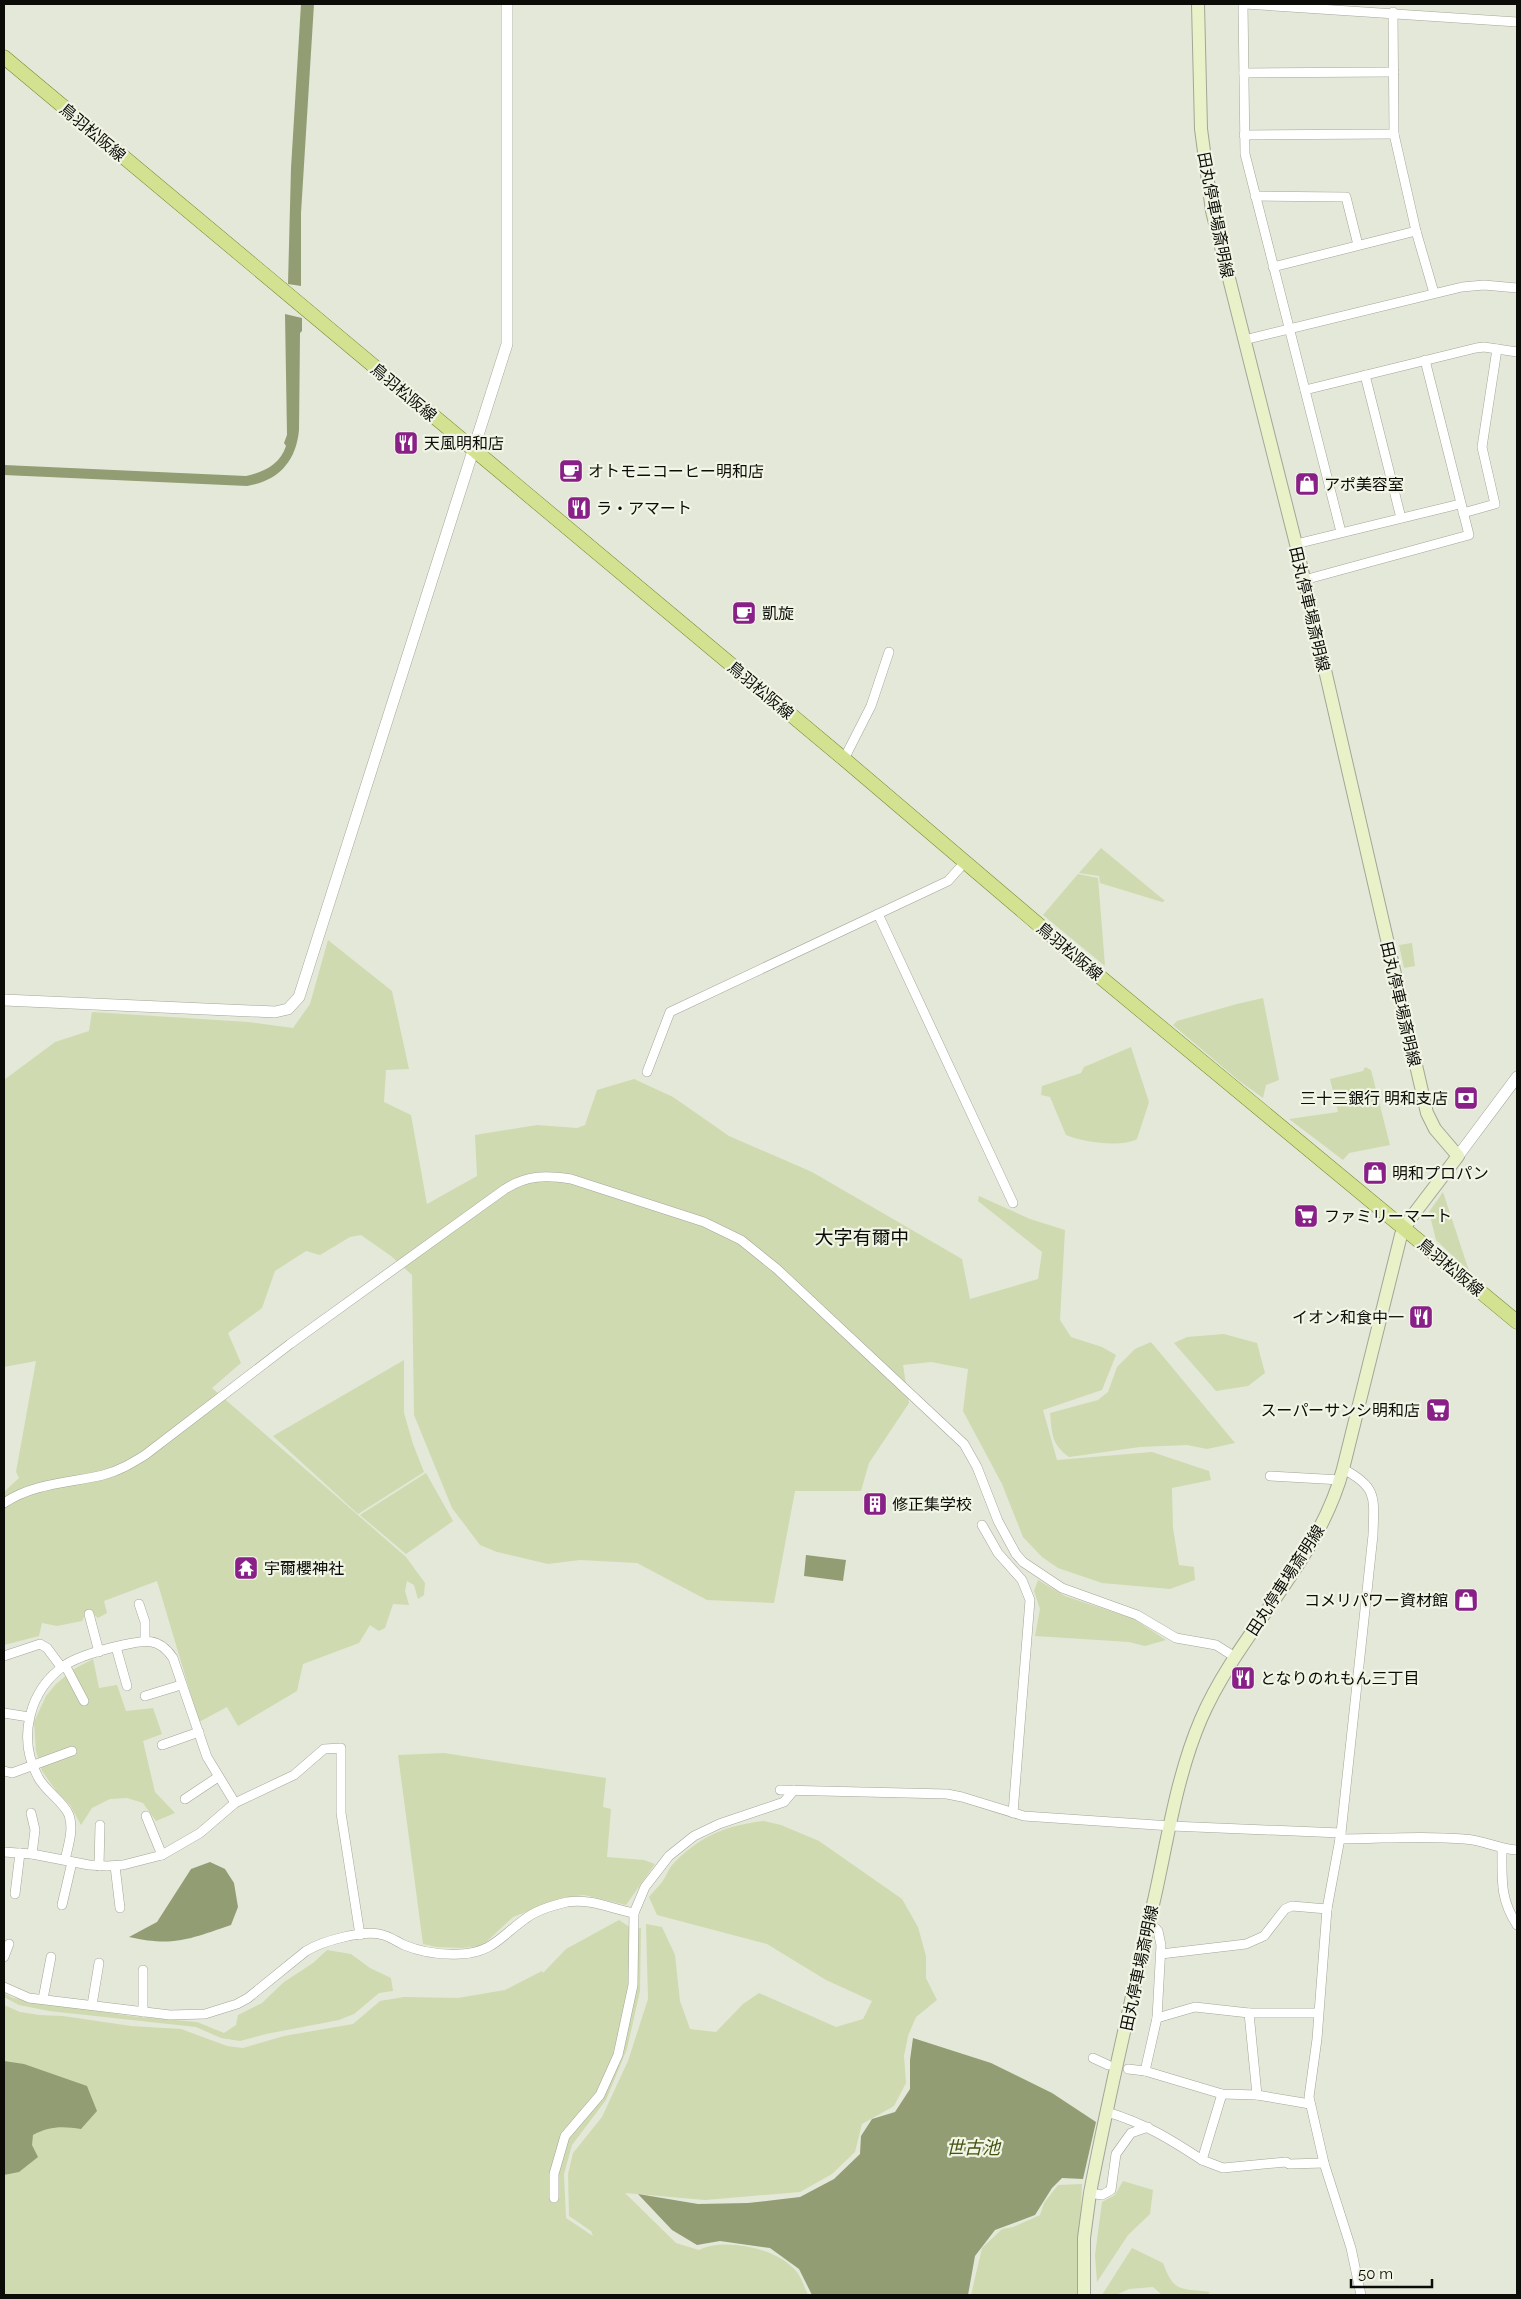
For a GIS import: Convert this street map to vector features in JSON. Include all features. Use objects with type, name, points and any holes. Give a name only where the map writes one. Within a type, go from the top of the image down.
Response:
[{"type":"main road","name":"田丸停車場斎明線","points":[[1084,2295],[1084,2238],[1090,2193],[1179,1787],[1198,1728],[1212,1696],[1235,1657],[1313,1541],[1342,1475],[1399,1242],[1405,1227],[1458,1156],[1435,1129],[1427,1113],[1296,544],[1212,210],[1204,164],[1200,101],[1198,4]]},
{"type":"main road","name":"鳥羽松阪線","points":[[4,58],[844,759],[1093,971],[1405,1227],[1517,1322]]},
{"type":"street","points":[[4,1000],[275,1012],[288,1008],[294,1003],[302,989],[507,344],[507,4]]},
{"type":"street","points":[[1341,532],[1254,196],[1245,154],[1244,4],[1393,12],[1517,22]]},
{"type":"street","points":[[1393,12],[1394,134],[1416,231],[1434,293]]},
{"type":"street","points":[[1244,74],[1394,72]]},
{"type":"street","points":[[1244,135],[1394,134]]},
{"type":"street","points":[[1254,196],[1346,197],[1358,244]]},
{"type":"street","points":[[1273,267],[1358,244],[1416,231]]},
{"type":"street","points":[[1244,340],[1434,293],[1473,286],[1517,288]]},
{"type":"street","points":[[1305,390],[1476,348],[1517,352]]},
{"type":"street","points":[[1463,513],[1495,504],[1482,447],[1497,349]]},
{"type":"street","points":[[1304,580],[1469,535],[1425,360]]},
{"type":"street","points":[[1365,375],[1402,518]]},
{"type":"street","points":[[1296,544],[1460,504]]},
{"type":"street","points":[[844,759],[871,706],[889,652]]},
{"type":"street","points":[[647,1072],[670,1012],[948,881],[965,862]]},
{"type":"street","points":[[878,914],[1013,1203]]},
{"type":"street","points":[[1458,1156],[1517,1077]]},
{"type":"street","points":[[4,1503],[30,1489],[117,1471],[145,1455],[290,1344],[505,1190],[517,1182],[531,1177],[550,1176],[571,1179],[704,1222],[741,1240],[777,1269],[964,1444],[977,1467],[998,1521],[1016,1554],[1023,1562],[1062,1588],[1137,1615],[1176,1638],[1216,1645],[1235,1657]]},
{"type":"street","points":[[1270,1476],[1342,1475],[1364,1481],[1370,1489],[1374,1527],[1340,1836],[1326,1908],[1310,2104],[1324,2163],[1351,2248],[1361,2295]]},
{"type":"street","points":[[982,1525],[998,1553],[1022,1580],[1030,1600],[1012,1813]]},
{"type":"street","points":[[139,1604],[145,1622],[145,1640]]},
{"type":"street","points":[[89,1614],[99,1652]]},
{"type":"street","points":[[62,1905],[71,1828],[68,1814],[38,1777],[33,1765],[27,1737],[29,1718],[41,1688],[63,1667],[99,1652],[145,1640],[162,1646],[173,1658],[207,1756],[234,1802]]},
{"type":"street","points":[[4,1656],[40,1644],[48,1648],[63,1667],[84,1701]]},
{"type":"street","points":[[116,1647],[127,1686]]},
{"type":"street","points":[[145,1696],[181,1685]]},
{"type":"street","points":[[4,1713],[29,1718]]},
{"type":"street","points":[[162,1745],[199,1732]]},
{"type":"street","points":[[4,1852],[32,1854],[99,1866],[115,1866],[162,1855],[200,1833],[234,1802],[286,1780],[324,1749],[341,1748],[341,1813],[360,1935]]},
{"type":"street","points":[[4,1771],[12,1772],[72,1751]]},
{"type":"street","points":[[185,1799],[218,1777]]},
{"type":"street","points":[[780,1790],[947,1794],[1024,1816],[1340,1836],[1467,1839],[1502,1850],[1517,1850]]},
{"type":"street","points":[[554,2198],[554,2174],[565,2136],[600,2095],[618,2055],[633,1985],[634,1913],[637,1900],[654,1874],[669,1856],[687,1841],[706,1828],[784,1802],[794,1790]]},
{"type":"street","points":[[31,1813],[35,1830],[32,1854]]},
{"type":"street","points":[[146,1816],[162,1855]]},
{"type":"street","points":[[99,1866],[100,1825]]},
{"type":"street","points":[[1502,1850],[1503,1898],[1508,1911],[1517,1925]]},
{"type":"street","points":[[15,1894],[20,1853]]},
{"type":"street","points":[[115,1866],[120,1908]]},
{"type":"street","points":[[4,1987],[18,1995],[43,1999],[143,2012],[189,2015],[205,2014],[228,2008],[261,1989],[314,1946],[360,1935],[382,1934],[405,1946],[424,1951],[460,1954],[483,1950],[493,1946],[526,1917],[567,1902],[597,1903],[634,1913]]},
{"type":"street","points":[[1161,1954],[1246,1944],[1264,1936],[1285,1910],[1292,1906],[1326,1908]]},
{"type":"street","points":[[1145,2071],[1157,2018],[1161,1954],[1160,1937],[1155,1926],[1149,1921]]},
{"type":"street","points":[[4,1957],[9,1944]]},
{"type":"street","points":[[43,1999],[50,1957]]},
{"type":"street","points":[[92,2005],[99,1963]]},
{"type":"street","points":[[143,1970],[143,2012]]},
{"type":"street","points":[[1157,2018],[1195,2007],[1250,2013],[1318,2013]]},
{"type":"street","points":[[1250,2013],[1257,2095]]},
{"type":"street","points":[[1093,2058],[1108,2065]]},
{"type":"street","points":[[1128,2069],[1145,2071],[1222,2094],[1257,2095],[1310,2104]]},
{"type":"street","points":[[1202,2160],[1222,2094]]},
{"type":"street","points":[[1107,2112],[1160,2132],[1202,2160],[1223,2168],[1286,2162],[1289,2164],[1324,2163]]},
{"type":"street","points":[[1090,2193],[1102,2195],[1111,2190],[1116,2154],[1131,2133],[1148,2127]]},
{"type":"shaded area","points":[[1101,848],[1165,901],[1162,902],[1100,883],[1099,876],[1079,873]]},
{"type":"shaded area","points":[[1078,874],[1098,878],[1105,966],[1043,915]]},
{"type":"shaded area","points":[[328,940],[392,991],[409,1069],[386,1070],[384,1102],[411,1115],[427,1204],[477,1176],[475,1135],[537,1125],[577,1128],[585,1125],[597,1090],[634,1079],[673,1097],[729,1136],[812,1172],[962,1259],[970,1299],[1038,1279],[1042,1252],[978,1201],[979,1196],[1030,1219],[1065,1230],[1060,1320],[1071,1337],[1102,1347],[1116,1355],[1102,1390],[1043,1410],[1057,1460],[1152,1452],[1209,1471],[1211,1480],[1172,1488],[1173,1528],[1179,1565],[1194,1567],[1195,1580],[1170,1589],[1102,1583],[1058,1568],[1042,1557],[1023,1537],[1002,1484],[963,1411],[968,1369],[931,1362],[903,1365],[909,1403],[869,1463],[861,1491],[795,1491],[774,1603],[707,1600],[637,1563],[580,1560],[548,1564],[497,1552],[480,1545],[452,1508],[414,1415],[412,1275],[391,1256],[361,1235],[350,1237],[320,1255],[306,1251],[275,1271],[262,1308],[228,1333],[241,1363],[212,1388],[406,1557],[425,1583],[424,1595],[418,1599],[414,1585],[407,1581],[405,1591],[409,1605],[393,1604],[385,1628],[379,1631],[370,1625],[359,1643],[303,1664],[297,1691],[238,1726],[227,1707],[199,1722],[157,1581],[104,1601],[107,1613],[98,1618],[88,1609],[82,1621],[57,1626],[42,1623],[39,1636],[4,1645],[4,1492],[19,1478],[16,1472],[36,1361],[4,1367],[4,1080],[55,1042],[89,1031],[92,1012],[248,1022],[293,1028],[310,1004]]},
{"type":"shaded area","points":[[1412,943],[1415,966],[1404,968],[1399,945]]},
{"type":"shaded area","points":[[1263,998],[1279,1080],[1266,1085],[1263,1098],[1238,1080],[1173,1025],[1177,1021]]},
{"type":"shaded area","points":[[1131,1047],[1149,1102],[1137,1139],[1130,1142],[1112,1144],[1082,1140],[1066,1135],[1050,1097],[1041,1095],[1042,1086],[1081,1073],[1084,1067]]},
{"type":"shaded area","points":[[1365,1067],[1371,1070],[1390,1145],[1349,1153],[1343,1160],[1289,1119],[1338,1112],[1330,1079],[1363,1071]]},
{"type":"shaded area","points":[[1443,1192],[1469,1271],[1436,1240],[1429,1212]]},
{"type":"shaded area","points":[[1224,1334],[1257,1343],[1265,1373],[1248,1386],[1216,1391],[1174,1343],[1187,1337]]},
{"type":"shaded area","points":[[1151,1342],[1235,1443],[1207,1449],[1187,1445],[1140,1447],[1069,1457],[1056,1443],[1052,1432],[1050,1413],[1098,1400],[1108,1392],[1117,1367],[1135,1349]]},
{"type":"shaded area","points":[[404,1360],[404,1413],[424,1472],[358,1514],[273,1436]]},
{"type":"shaded area","points":[[426,1473],[453,1521],[406,1554],[360,1515]]},
{"type":"shaded area","points":[[1038,1580],[1065,1596],[1134,1619],[1166,1640],[1145,1646],[1129,1642],[1035,1636],[1040,1609],[1034,1591]]},
{"type":"shaded area","points":[[93,1659],[99,1688],[117,1685],[126,1711],[153,1708],[162,1734],[143,1741],[155,1792],[175,1813],[156,1821],[143,1803],[127,1798],[110,1799],[92,1808],[81,1825],[70,1805],[57,1792],[42,1771],[36,1751],[34,1722],[46,1696],[56,1684],[74,1669]]},
{"type":"shaded area","points":[[444,1753],[606,1778],[603,1807],[611,1809],[607,1857],[644,1860],[655,1864],[626,1905],[584,1895],[562,1898],[513,1917],[482,1946],[461,1948],[436,1947],[423,1944],[398,1755]]},
{"type":"shaded area","points":[[764,1821],[781,1825],[819,1841],[902,1899],[918,1927],[926,1956],[926,1978],[937,2000],[916,2017],[908,2036],[904,2056],[906,2083],[894,2106],[862,2124],[855,2152],[832,2174],[800,2192],[705,2200],[625,2193],[676,2243],[699,2250],[710,2246],[736,2245],[750,2247],[777,2256],[796,2271],[808,2295],[4,2295],[4,2005],[20,2012],[39,2015],[63,2016],[131,2026],[181,2029],[227,2046],[243,2048],[284,2036],[353,2024],[380,2001],[404,1997],[458,1998],[505,1990],[542,1971],[543,1973],[566,1949],[619,1920],[631,1928],[641,1928],[640,1991],[627,2049],[606,2100],[572,2145],[564,2174],[566,2218],[593,2236],[591,2231],[569,2216],[568,2174],[573,2153],[602,2117],[628,2061],[648,1999],[646,1924],[662,1927],[675,1955],[680,2001],[690,2029],[716,2032],[743,2004],[759,1993],[836,2027],[863,2019],[872,2001],[826,1980],[767,1944],[657,1915],[649,1897],[672,1865],[682,1855],[703,1840],[725,1829]]},
{"type":"shaded area","points":[[327,1950],[351,1954],[370,1968],[391,1978],[393,1991],[379,1993],[354,2014],[339,2020],[240,2041],[221,2038],[196,2027],[49,2011],[19,2005],[4,1997],[4,1993],[13,1998],[130,2016],[197,2022],[224,2033],[236,2025],[238,2015],[262,2003],[284,1982],[313,1963]]},
{"type":"shaded area","points":[[1123,2181],[1153,2190],[1150,2214],[1128,2235],[1097,2282],[1095,2255],[1102,2202],[1115,2195]]},
{"type":"shaded area","points":[[1082,2184],[1077,2295],[971,2295],[982,2248],[1002,2229],[1013,2227],[1040,2215],[1044,2203],[1058,2185]]},
{"type":"shaded area","points":[[1132,2248],[1163,2263],[1171,2280],[1180,2288],[1210,2292],[1207,2295],[1162,2295],[1153,2287],[1129,2289],[1116,2295],[1102,2295]]},
{"type":"water","points":[[301,4],[314,4],[301,213],[301,286],[288,284],[291,168]]},
{"type":"water","points":[[285,314],[302,318],[302,331],[300,333],[299,430],[294,452],[284,468],[268,480],[247,486],[4,475],[4,465],[246,476],[271,466],[280,458],[286,446],[284,443],[287,435]]},
{"type":"water","points":[[806,1555],[846,1560],[843,1581],[804,1576]]},
{"type":"water","points":[[210,1862],[225,1869],[234,1883],[238,1907],[231,1925],[181,1940],[158,1941],[129,1937],[157,1922],[191,1869]]},
{"type":"water","name":"世古池","points":[[913,2038],[991,2063],[1052,2093],[1096,2122],[1083,2179],[1062,2178],[1052,2188],[1035,2215],[995,2230],[975,2256],[968,2295],[812,2295],[799,2269],[770,2248],[720,2241],[697,2245],[672,2230],[638,2194],[698,2204],[748,2203],[800,2197],[834,2179],[860,2154],[861,2136],[872,2119],[895,2112],[910,2089],[910,2060]]},
{"type":"water","points":[[4,2061],[24,2064],[87,2086],[97,2111],[81,2129],[56,2128],[33,2135],[32,2145],[38,2157],[19,2172],[4,2175]]},
{"type":"place","name":"天風明和店","points":[[406,443]]},
{"type":"place","name":"オトモニコーヒー明和店","points":[[571,471]]},
{"type":"place","name":"アポ美容室","points":[[1307,484]]},
{"type":"place","name":"ラ・アマート","points":[[579,508]]},
{"type":"place","name":"凱旋","points":[[744,613]]},
{"type":"place","name":"三十三銀行 明和支店","points":[[1466,1098]]},
{"type":"place","name":"明和プロパン","points":[[1375,1173]]},
{"type":"place","name":"ファミリーマート","points":[[1306,1216]]},
{"type":"place","name":"イオン和食中一","points":[[1421,1317]]},
{"type":"place","name":"スーパーサンシ明和店","points":[[1438,1410]]},
{"type":"place","name":"修正集学校","points":[[875,1504]]},
{"type":"place","name":"宇爾櫻神社","points":[[246,1568]]},
{"type":"place","name":"コメリパワー資材館","points":[[1466,1600]]},
{"type":"place","name":"となりのれもん三丁目","points":[[1243,1678]]},
{"type":"district","name":"大字有爾中","points":[[862,1237]]}]
